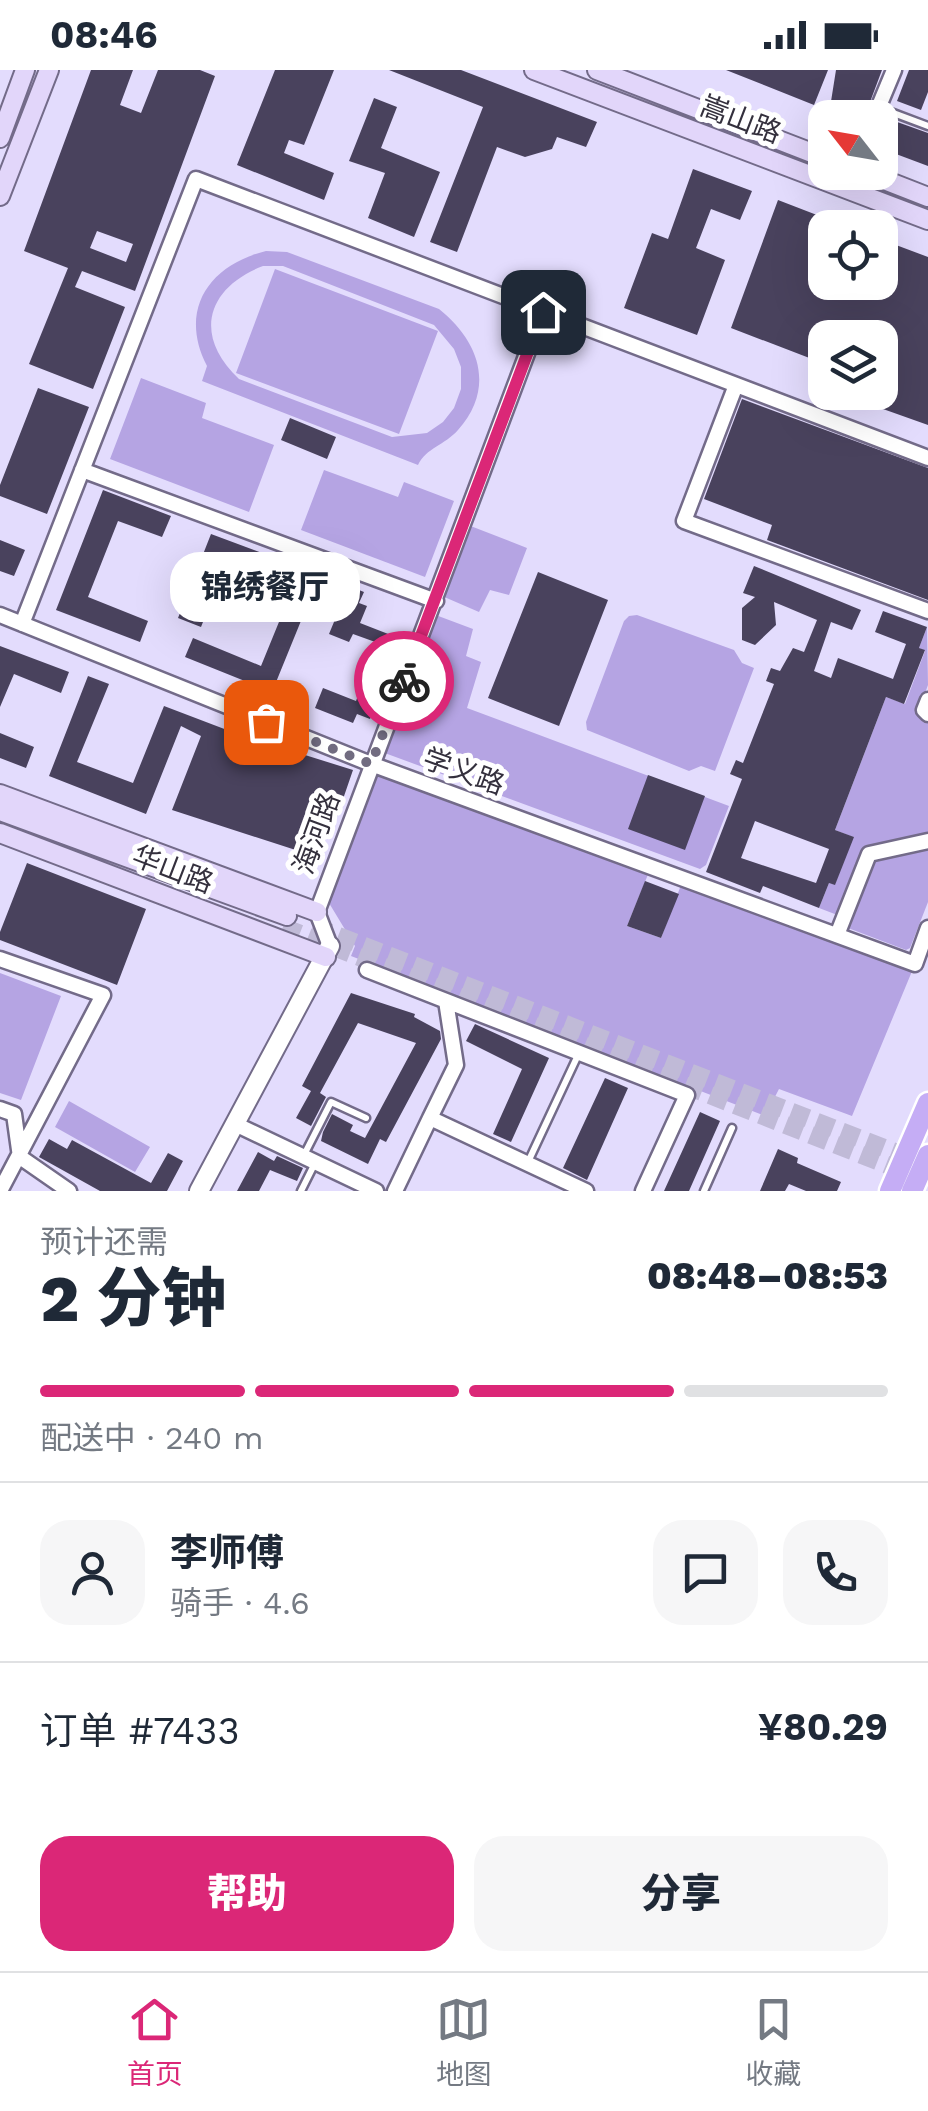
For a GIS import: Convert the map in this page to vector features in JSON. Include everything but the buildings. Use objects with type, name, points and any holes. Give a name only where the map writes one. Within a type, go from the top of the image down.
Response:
[{"type":"main road","points":[[0,138],[25,70]]},
{"type":"main road","points":[[0,199],[49,70]]},
{"type":"main road","name":"嵩山路","points":[[534,70],[928,220]]},
{"type":"main road","name":"嵩山路","points":[[597,70],[624,75],[808,151]]},
{"type":"main road","points":[[898,185],[928,197]]},
{"type":"main road","points":[[0,794],[317,912]]},
{"type":"main road","name":"华山路","points":[[0,811],[285,922],[0,823]]},
{"type":"main road","name":"华山路","points":[[0,833],[328,951]]},
{"type":"main road","points":[[905,1189],[923,1148],[928,1103]]},
{"type":"street","points":[[881,100],[894,70]]},
{"type":"street","points":[[22,624],[196,179],[928,458]]},
{"type":"street","name":"海河路","points":[[328,951],[317,912],[543,312]]},
{"type":"street","points":[[736,385],[684,521],[928,612]]},
{"type":"street","points":[[82,470],[436,601]]},
{"type":"street","name":"学义路","points":[[0,615],[371,764],[915,964],[928,928]]},
{"type":"street","points":[[928,700],[924,710],[928,714]]},
{"type":"street","points":[[837,934],[868,854],[928,840]]},
{"type":"street","points":[[199,1191],[328,951]]},
{"type":"street","points":[[0,959],[103,994],[0,1191]]},
{"type":"street","points":[[367,970],[686,1096],[643,1191]]},
{"type":"street","points":[[395,1191],[456,1066],[446,1001]]},
{"type":"street","points":[[0,1109],[14,1114],[20,1157],[69,1191]]},
{"type":"street","points":[[430,1118],[586,1191]]},
{"type":"street","points":[[235,1124],[376,1191]]},
{"type":"lane","points":[[898,118],[928,126]]},
{"type":"lane","points":[[527,1164],[579,1053]]},
{"type":"lane","points":[[301,1191],[331,1102],[366,1118]]},
{"type":"lane","points":[[704,1191],[732,1128]]},
{"type":"shaded area","points":[[266,251],[287,252],[439,309],[464,335],[478,365],[477,397],[458,430],[426,454],[418,465],[202,381],[207,366],[199,346],[198,309],[215,279],[246,258]],"holes":[[[263,266],[283,266],[434,325],[454,349],[461,367],[461,389],[443,422],[427,433],[392,437],[239,379],[215,346],[212,315],[218,300],[244,275]]]},
{"type":"shaded area","points":[[275,269],[438,331],[399,434],[236,373]]},
{"type":"shaded area","points":[[141,378],[206,403],[202,418],[274,445],[249,512],[110,459]]},
{"type":"shaded area","points":[[324,470],[398,497],[404,482],[454,501],[425,577],[301,530]]},
{"type":"shaded area","points":[[468,525],[527,548],[509,595],[490,590],[479,612],[442,596]]},
{"type":"shaded area","points":[[433,614],[473,629],[466,656],[481,662],[467,708],[729,806],[706,865],[700,869],[382,752]]},
{"type":"shaded area","points":[[637,615],[734,650],[742,663],[754,668],[715,771],[701,766],[689,771],[587,730],[586,722],[624,621]]},
{"type":"shaded area","points":[[927,627],[928,685],[918,712],[928,723],[928,834],[866,848],[840,916],[819,908],[829,883],[835,884],[853,837],[835,830],[886,697],[905,704],[925,651],[919,648]]},
{"type":"shaded area","points":[[376,768],[649,872],[627,926],[661,938],[681,885],[915,964],[852,1116],[779,1089],[765,1116],[351,956],[355,946],[326,898]]},
{"type":"shaded area","points":[[928,846],[928,902],[910,948],[906,950],[848,928],[876,857]]},
{"type":"shaded area","points":[[0,973],[61,996],[21,1100],[0,1093]]},
{"type":"shaded area","points":[[69,1101],[150,1147],[135,1172],[55,1127]]},
{"type":"tunnel","points":[[313,926],[918,1161]]},
{"type":"tunnel","points":[[283,927],[928,1181]]},
{"type":"way so far","points":[[266,722],[371,764],[404,681]]},
{"type":"place","name":"锦绣餐厅","points":[[266,722]]},
{"type":"route","points":[[404,681],[543,312]]}]
